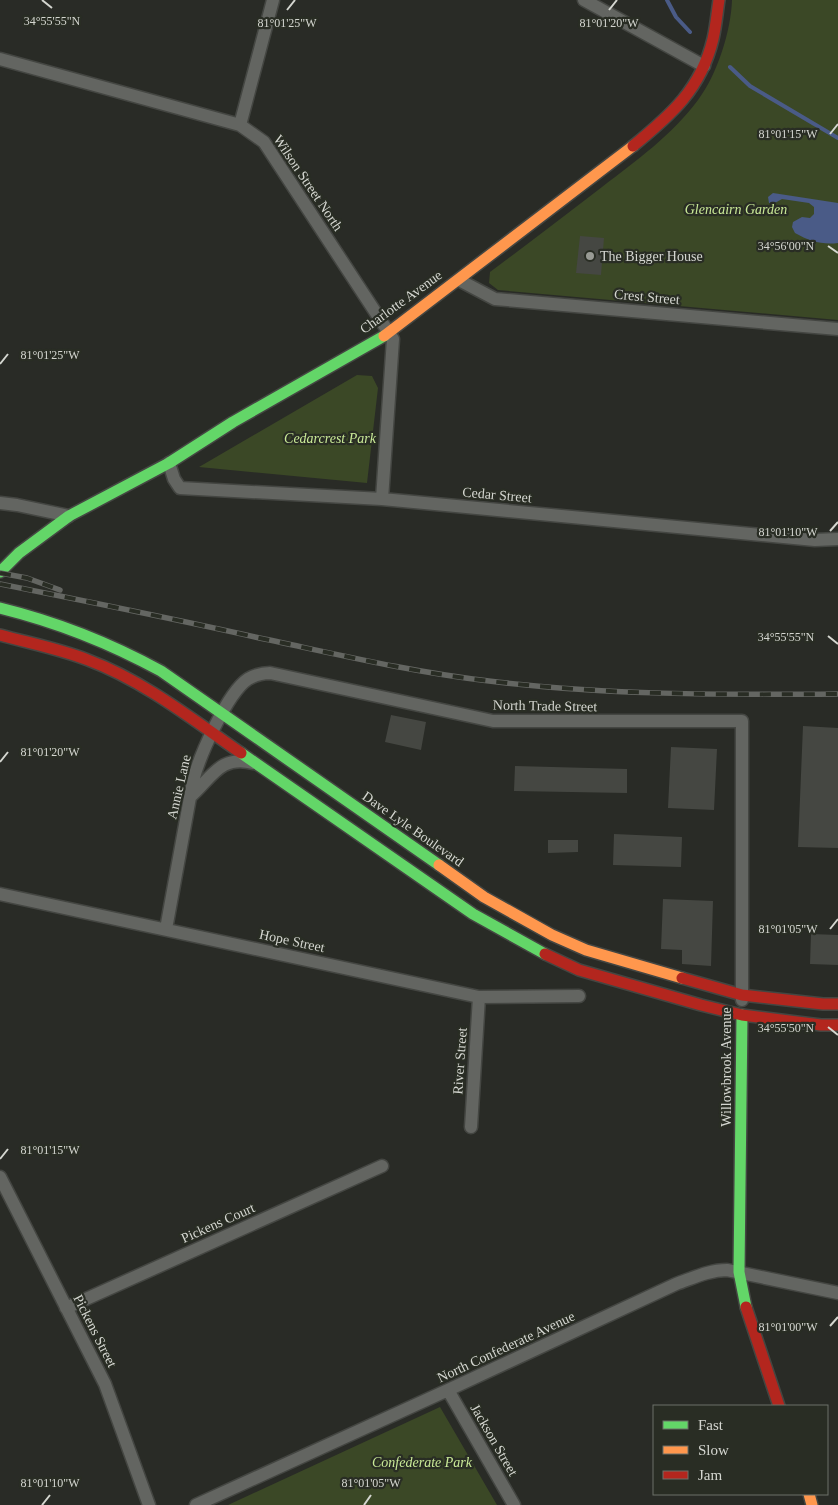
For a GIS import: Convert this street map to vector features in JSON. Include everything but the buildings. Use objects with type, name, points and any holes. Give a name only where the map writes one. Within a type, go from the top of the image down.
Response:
[{"type":"main road","name":"Charlotte Avenue","points":[[0,572],[19,553],[69,516],[169,463],[233,422],[390,333],[630,149],[669,116],[689,93],[704,66],[713,39],[719,0]]},
{"type":"main road","name":"Dave Lyle Boulevard","points":[[0,608],[18,612],[110,643],[161,671],[484,897],[552,935],[594,953],[742,995],[838,1004]]},
{"type":"main road","points":[[0,635],[88,660],[112,670],[168,702],[474,914],[542,954],[579,970],[742,1015],[821,1025],[838,1025]]},
{"type":"main road","name":"Willowbrook Avenue","points":[[742,1015],[739,1272],[748,1315],[779,1405]]},
{"type":"street","points":[[240,126],[273,0]]},
{"type":"street","points":[[584,0],[704,66]]},
{"type":"street","name":"Wilson Street North","points":[[0,59],[240,126],[264,142],[393,339],[382,499]]},
{"type":"street","name":"Crest Street","points":[[459,280],[495,299],[838,329]]},
{"type":"street","name":"Cedar Street","points":[[169,463],[174,479],[180,488],[382,499],[815,540],[838,539]]},
{"type":"street","points":[[0,503],[69,516]]},
{"type":"street","name":"Annie Lane","points":[[166,929],[198,761],[212,731],[222,712],[249,678],[270,673],[292,678]]},
{"type":"street","name":"North Trade Street","points":[[292,678],[493,721],[742,721]]},
{"type":"street","name":"Willowbrook Avenue","points":[[742,721],[742,1015]]},
{"type":"street","points":[[190,797],[207,779],[226,764],[244,761],[261,765]]},
{"type":"street","name":"Hope Street","points":[[0,894],[479,997],[579,996]]},
{"type":"street","name":"River Street","points":[[470,1127],[479,997]]},
{"type":"street","name":"Pickens Court","points":[[66,1308],[382,1166]]},
{"type":"street","name":"Pickens Street","points":[[0,1177],[105,1384],[149,1505]]},
{"type":"street","name":"North Confederate Avenue","points":[[196,1505],[676,1284],[716,1270],[739,1272],[838,1292]]},
{"type":"street","name":"Jackson Street","points":[[448,1390],[514,1505]]},
{"type":"green space","name":"Glencairn Garden","points":[[732,0],[838,0],[838,320],[498,290],[489,283],[490,272],[640,157],[688,113],[705,90],[717,66],[726,39]]},
{"type":"green space","name":"Cedarcrest Park","points":[[357,375],[372,376],[378,388],[367,483],[199,467]]},
{"type":"green space","name":"Confederate Park","points":[[440,1407],[497,1505],[228,1505]]},
{"type":"water","points":[[773,193],[838,203],[838,243],[816,242],[795,233],[792,227],[793,222],[802,217],[810,218],[814,214],[814,207],[809,203],[782,199],[773,204],[769,203],[768,197]]},
{"type":"waterway","points":[[667,0],[676,17],[690,32]]},
{"type":"waterway","points":[[730,67],[750,86],[838,138]]},
{"type":"railway","points":[[0,573],[27,578],[60,590]]},
{"type":"railway","points":[[0,584],[371,662],[489,681],[620,692],[838,694]]},
{"type":"traffic: fast","points":[[0,572],[19,553],[69,516],[169,463],[233,422],[384,336]]},
{"type":"traffic: fast","points":[[0,608],[83,634],[161,671],[439,865]]},
{"type":"traffic: fast","points":[[241,753],[473,914],[545,954]]},
{"type":"traffic: fast","points":[[742,1015],[739,1272],[746,1307]]},
{"type":"traffic: slow","points":[[384,336],[633,146]]},
{"type":"traffic: slow","points":[[439,865],[484,897],[552,935],[586,950],[682,978]]},
{"type":"traffic: slow","points":[[809,1495],[812,1505]]},
{"type":"traffic: jam","points":[[633,146],[672,112],[683,100],[701,72],[708,57],[714,34],[719,0]]},
{"type":"traffic: jam","points":[[0,635],[67,653],[109,669],[148,690],[186,714],[241,753]]},
{"type":"traffic: jam","points":[[545,954],[579,970],[742,1015],[821,1025],[838,1025]]},
{"type":"traffic: jam","points":[[682,978],[742,995],[838,1004]]},
{"type":"traffic: jam","points":[[746,1307],[779,1405]]},
{"type":"place","name":"The Bigger House","points":[[590,256]]}]
